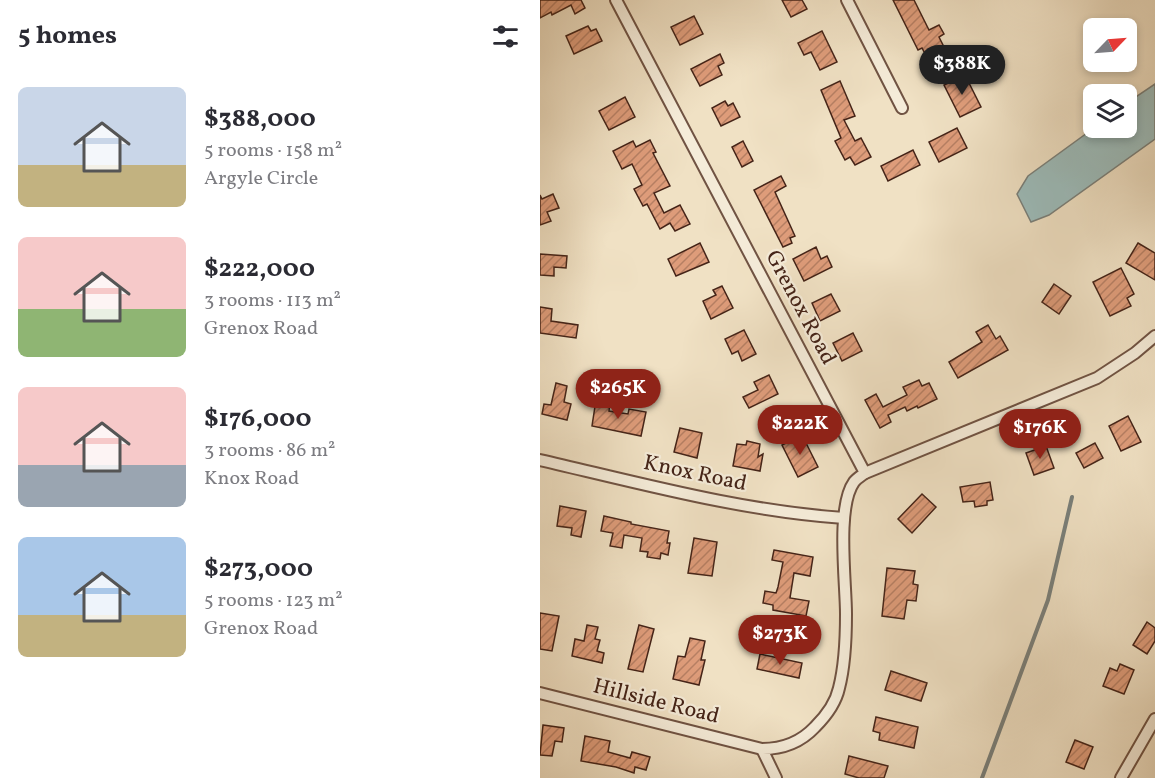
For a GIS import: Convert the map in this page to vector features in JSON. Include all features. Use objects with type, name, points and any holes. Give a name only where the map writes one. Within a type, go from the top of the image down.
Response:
[{"type":"street","name":"Grenox Road","points":[[616,0],[865,473]]},
{"type":"street","points":[[846,0],[902,108]]},
{"type":"street","points":[[776,778],[762,749],[792,744],[809,733],[832,706],[839,688],[845,645],[846,614],[844,518],[855,480],[865,473],[1097,378],[1135,353],[1155,336]]},
{"type":"street","name":"Knox Road","points":[[540,460],[761,508],[803,515],[844,518]]},
{"type":"street","name":"Hillside Road","points":[[540,693],[762,749]]},
{"type":"street","points":[[1121,778],[1155,719]]},
{"type":"water","points":[[1155,84],[1155,139],[1049,215],[1031,222],[1017,194],[1028,176],[1083,136],[1083,138],[1137,138],[1137,96]]},
{"type":"building","points":[[540,0],[581,0],[585,8],[575,14],[571,5],[552,15],[551,12],[540,18]]},
{"type":"building","points":[[782,0],[802,0],[807,9],[791,17]]},
{"type":"building","points":[[893,0],[914,0],[929,30],[939,25],[944,34],[939,37],[950,59],[932,67],[922,48],[918,50]]},
{"type":"building","points":[[694,16],[703,34],[680,45],[671,27]]},
{"type":"building","points":[[588,26],[591,31],[596,29],[602,41],[574,54],[566,36]]},
{"type":"building","points":[[822,31],[837,62],[820,70],[811,52],[804,55],[798,43]]},
{"type":"building","points":[[720,54],[724,63],[718,66],[722,75],[700,86],[691,69]]},
{"type":"building","points":[[965,75],[981,107],[960,117],[944,85]]},
{"type":"building","points":[[840,81],[855,116],[844,120],[855,141],[861,138],[871,157],[855,165],[850,157],[845,160],[835,141],[841,138],[821,90]]},
{"type":"building","points":[[625,97],[635,117],[609,130],[599,111]]},
{"type":"building","points":[[725,101],[728,106],[733,103],[740,117],[721,126],[712,108]]},
{"type":"building","points":[[957,128],[967,148],[939,162],[929,142]]},
{"type":"building","points":[[650,140],[656,152],[653,153],[670,186],[654,193],[664,213],[680,205],[690,224],[675,231],[670,223],[660,229],[647,204],[643,206],[634,189],[642,185],[632,164],[622,169],[613,151],[633,141],[636,147]]},
{"type":"building","points":[[743,141],[753,161],[742,167],[732,147]]},
{"type":"building","points":[[913,150],[920,165],[888,181],[881,166]]},
{"type":"building","points":[[781,176],[786,186],[775,192],[795,236],[790,238],[792,243],[783,247],[754,190]]},
{"type":"building","points":[[553,194],[559,208],[547,212],[551,221],[540,225],[540,195],[542,199]]},
{"type":"building","points":[[700,243],[709,262],[676,276],[668,259]]},
{"type":"building","points":[[1138,243],[1155,253],[1155,280],[1126,263]]},
{"type":"building","points":[[816,247],[821,259],[827,256],[832,267],[804,281],[793,259]]},
{"type":"building","points":[[540,254],[567,256],[566,268],[554,267],[554,276],[540,275]]},
{"type":"building","points":[[1121,268],[1134,294],[1127,298],[1131,306],[1110,316],[1093,282]]},
{"type":"building","points":[[1054,284],[1071,296],[1059,314],[1042,302]]},
{"type":"building","points":[[722,286],[733,308],[711,319],[703,301],[716,295],[713,290]]},
{"type":"building","points":[[831,294],[840,311],[820,321],[812,303]]},
{"type":"building","points":[[540,307],[552,309],[551,321],[578,325],[576,338],[540,333]]},
{"type":"building","points":[[988,325],[996,339],[1000,336],[1008,350],[958,378],[949,362],[982,342],[976,332]]},
{"type":"building","points":[[744,330],[756,354],[742,361],[738,351],[732,354],[725,339]]},
{"type":"building","points":[[853,333],[862,351],[842,361],[833,343]]},
{"type":"building","points":[[769,375],[778,394],[749,408],[743,397],[758,390],[754,382]]},
{"type":"building","points":[[919,380],[922,386],[929,383],[937,399],[918,408],[917,406],[907,411],[905,407],[888,415],[891,422],[880,428],[865,400],[876,394],[883,407],[907,395],[903,387]]},
{"type":"building","points":[[556,383],[567,386],[564,402],[571,404],[567,420],[542,414],[544,404],[551,405]]},
{"type":"building","points":[[596,400],[610,403],[609,411],[628,414],[629,409],[646,412],[641,436],[592,426]]},
{"type":"building","points":[[1128,416],[1141,442],[1121,451],[1109,426]]},
{"type":"building","points":[[680,428],[702,433],[697,458],[674,452]]},
{"type":"building","points":[[802,435],[818,467],[798,477],[782,445]]},
{"type":"building","points":[[747,441],[760,444],[758,457],[763,454],[760,471],[733,466],[737,444],[746,445]]},
{"type":"building","points":[[1095,443],[1103,458],[1084,468],[1076,453]]},
{"type":"building","points":[[1046,446],[1054,468],[1034,475],[1026,453]]},
{"type":"building","points":[[990,482],[993,500],[987,501],[987,505],[975,507],[974,501],[963,502],[960,487]]},
{"type":"building","points":[[922,494],[936,507],[912,533],[898,519]]},
{"type":"building","points":[[560,506],[586,511],[581,537],[571,535],[572,528],[557,526]]},
{"type":"building","points":[[604,516],[669,531],[668,555],[661,553],[660,559],[647,557],[648,552],[640,551],[642,538],[624,535],[622,548],[610,546],[613,533],[601,531]]},
{"type":"building","points":[[694,538],[717,542],[712,576],[688,573]]},
{"type":"building","points":[[774,550],[813,557],[810,576],[794,573],[790,598],[809,601],[806,616],[773,610],[773,605],[763,603],[765,591],[776,593],[778,587],[783,562],[772,560]]},
{"type":"building","points":[[887,568],[915,571],[913,584],[918,585],[916,601],[907,600],[904,619],[882,616]]},
{"type":"building","points":[[540,613],[559,616],[552,651],[540,649]]},
{"type":"building","points":[[1147,622],[1155,628],[1155,641],[1147,654],[1133,645]]},
{"type":"building","points":[[587,625],[598,627],[595,639],[600,640],[597,651],[604,653],[602,663],[572,656],[575,639],[584,641]]},
{"type":"building","points":[[639,625],[654,629],[643,672],[628,669]]},
{"type":"building","points":[[690,638],[705,641],[701,660],[705,660],[699,685],[673,679],[678,656],[685,657]]},
{"type":"building","points":[[760,654],[802,663],[799,678],[757,669]]},
{"type":"building","points":[[1120,664],[1134,670],[1124,694],[1103,686],[1110,668],[1117,671]]},
{"type":"building","points":[[891,671],[927,683],[921,701],[885,690]]},
{"type":"building","points":[[876,717],[918,727],[914,748],[879,740],[880,733],[873,731]]},
{"type":"building","points":[[543,725],[564,728],[562,742],[555,741],[552,756],[540,755]]},
{"type":"building","points":[[585,736],[610,741],[608,752],[630,758],[632,752],[650,757],[646,770],[635,767],[634,773],[616,767],[581,761]]},
{"type":"building","points":[[1075,740],[1093,747],[1084,769],[1066,762]]},
{"type":"building","points":[[849,756],[888,766],[884,778],[859,778],[845,774]]},
{"type":"waterway","points":[[982,778],[1048,600],[1072,497]]}]
